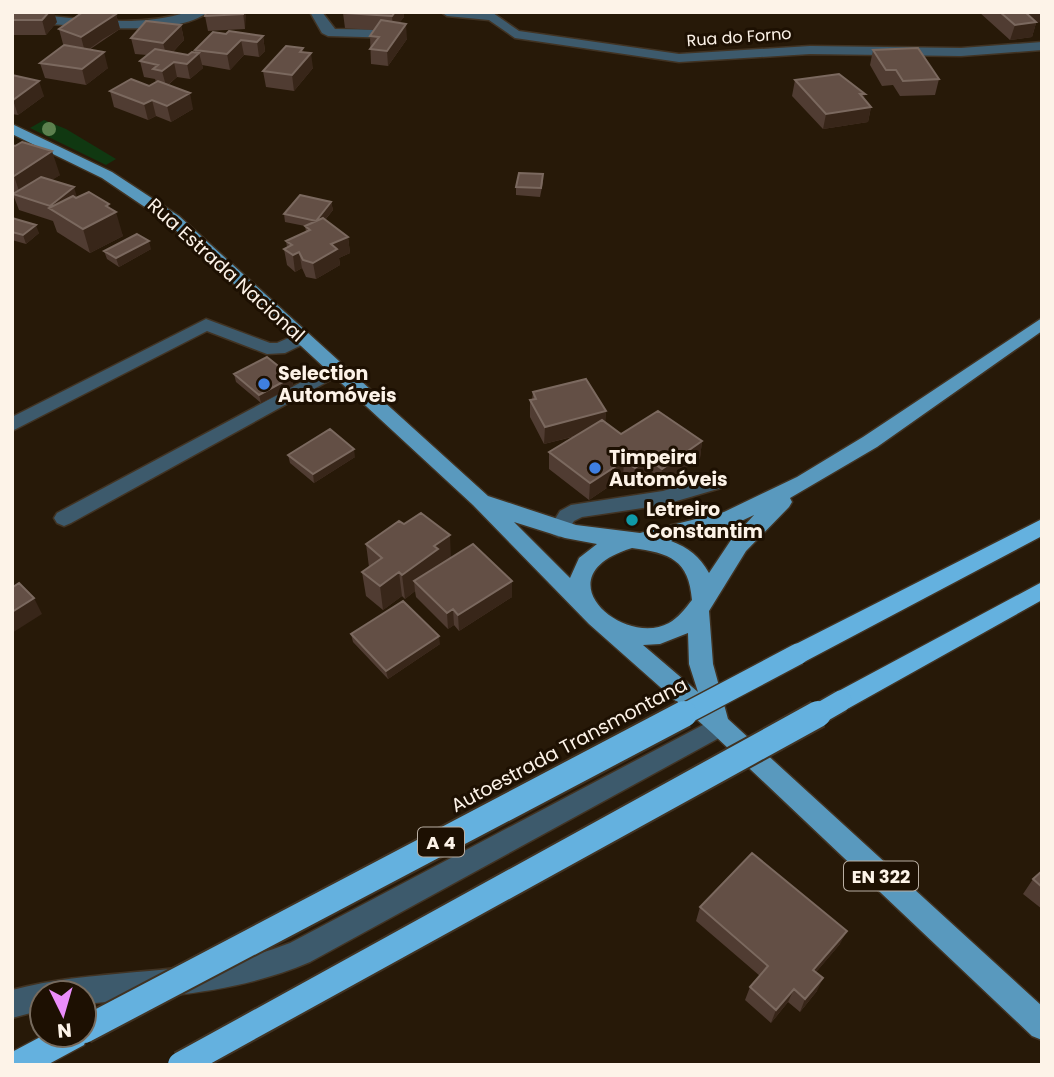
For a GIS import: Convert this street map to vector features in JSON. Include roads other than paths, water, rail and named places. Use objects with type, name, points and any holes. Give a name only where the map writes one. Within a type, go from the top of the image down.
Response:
[{"type":"highway","name":"Autoestrada Transmontana","points":[[98,1023],[1042,527]]},
{"type":"highway","points":[[181,1065],[1042,590]]},
{"type":"highway","points":[[17,1065],[47,1049]]},
{"type":"main road","name":"Rua Estrada Nacional","points":[[12,128],[97,170],[152,202],[480,500],[584,605]]},
{"type":"main road","points":[[584,605],[578,588],[580,574],[589,560],[602,549],[681,533],[730,517],[804,482],[870,442],[1042,323]]},
{"type":"main road","points":[[612,630],[631,636],[651,636],[670,633],[687,624],[701,607],[743,539],[804,482]]},
{"type":"main road","points":[[480,500],[559,529],[636,541]]},
{"type":"main road","name":"EN 322","points":[[636,541],[677,551],[691,561],[700,575],[704,589],[701,607],[704,681],[720,726]]},
{"type":"main road","name":"EN 322","points":[[584,605],[720,726],[1042,1026]]},
{"type":"street","points":[[12,17],[149,24],[180,20],[201,12]]},
{"type":"street","points":[[316,12],[327,30],[333,33],[397,34]]},
{"type":"street","name":"Rua do Forno","points":[[447,12],[493,17],[515,34],[679,58],[810,50],[979,51],[1042,46]]},
{"type":"street","points":[[12,425],[206,324],[274,349],[302,338]]},
{"type":"street","points":[[12,437],[216,328]]},
{"type":"street","points":[[64,517],[337,369]]},
{"type":"street","points":[[559,529],[567,516],[578,510],[652,500],[714,483]]},
{"type":"street","points":[[98,989],[240,974],[284,961],[720,726]]},
{"type":"place","name":"Selection Automóveis","points":[[264,384]]},
{"type":"place","name":"Timpeira Automóveis","points":[[595,468]]},
{"type":"place","name":"Letreiro Constantim","points":[[632,520]]}]
